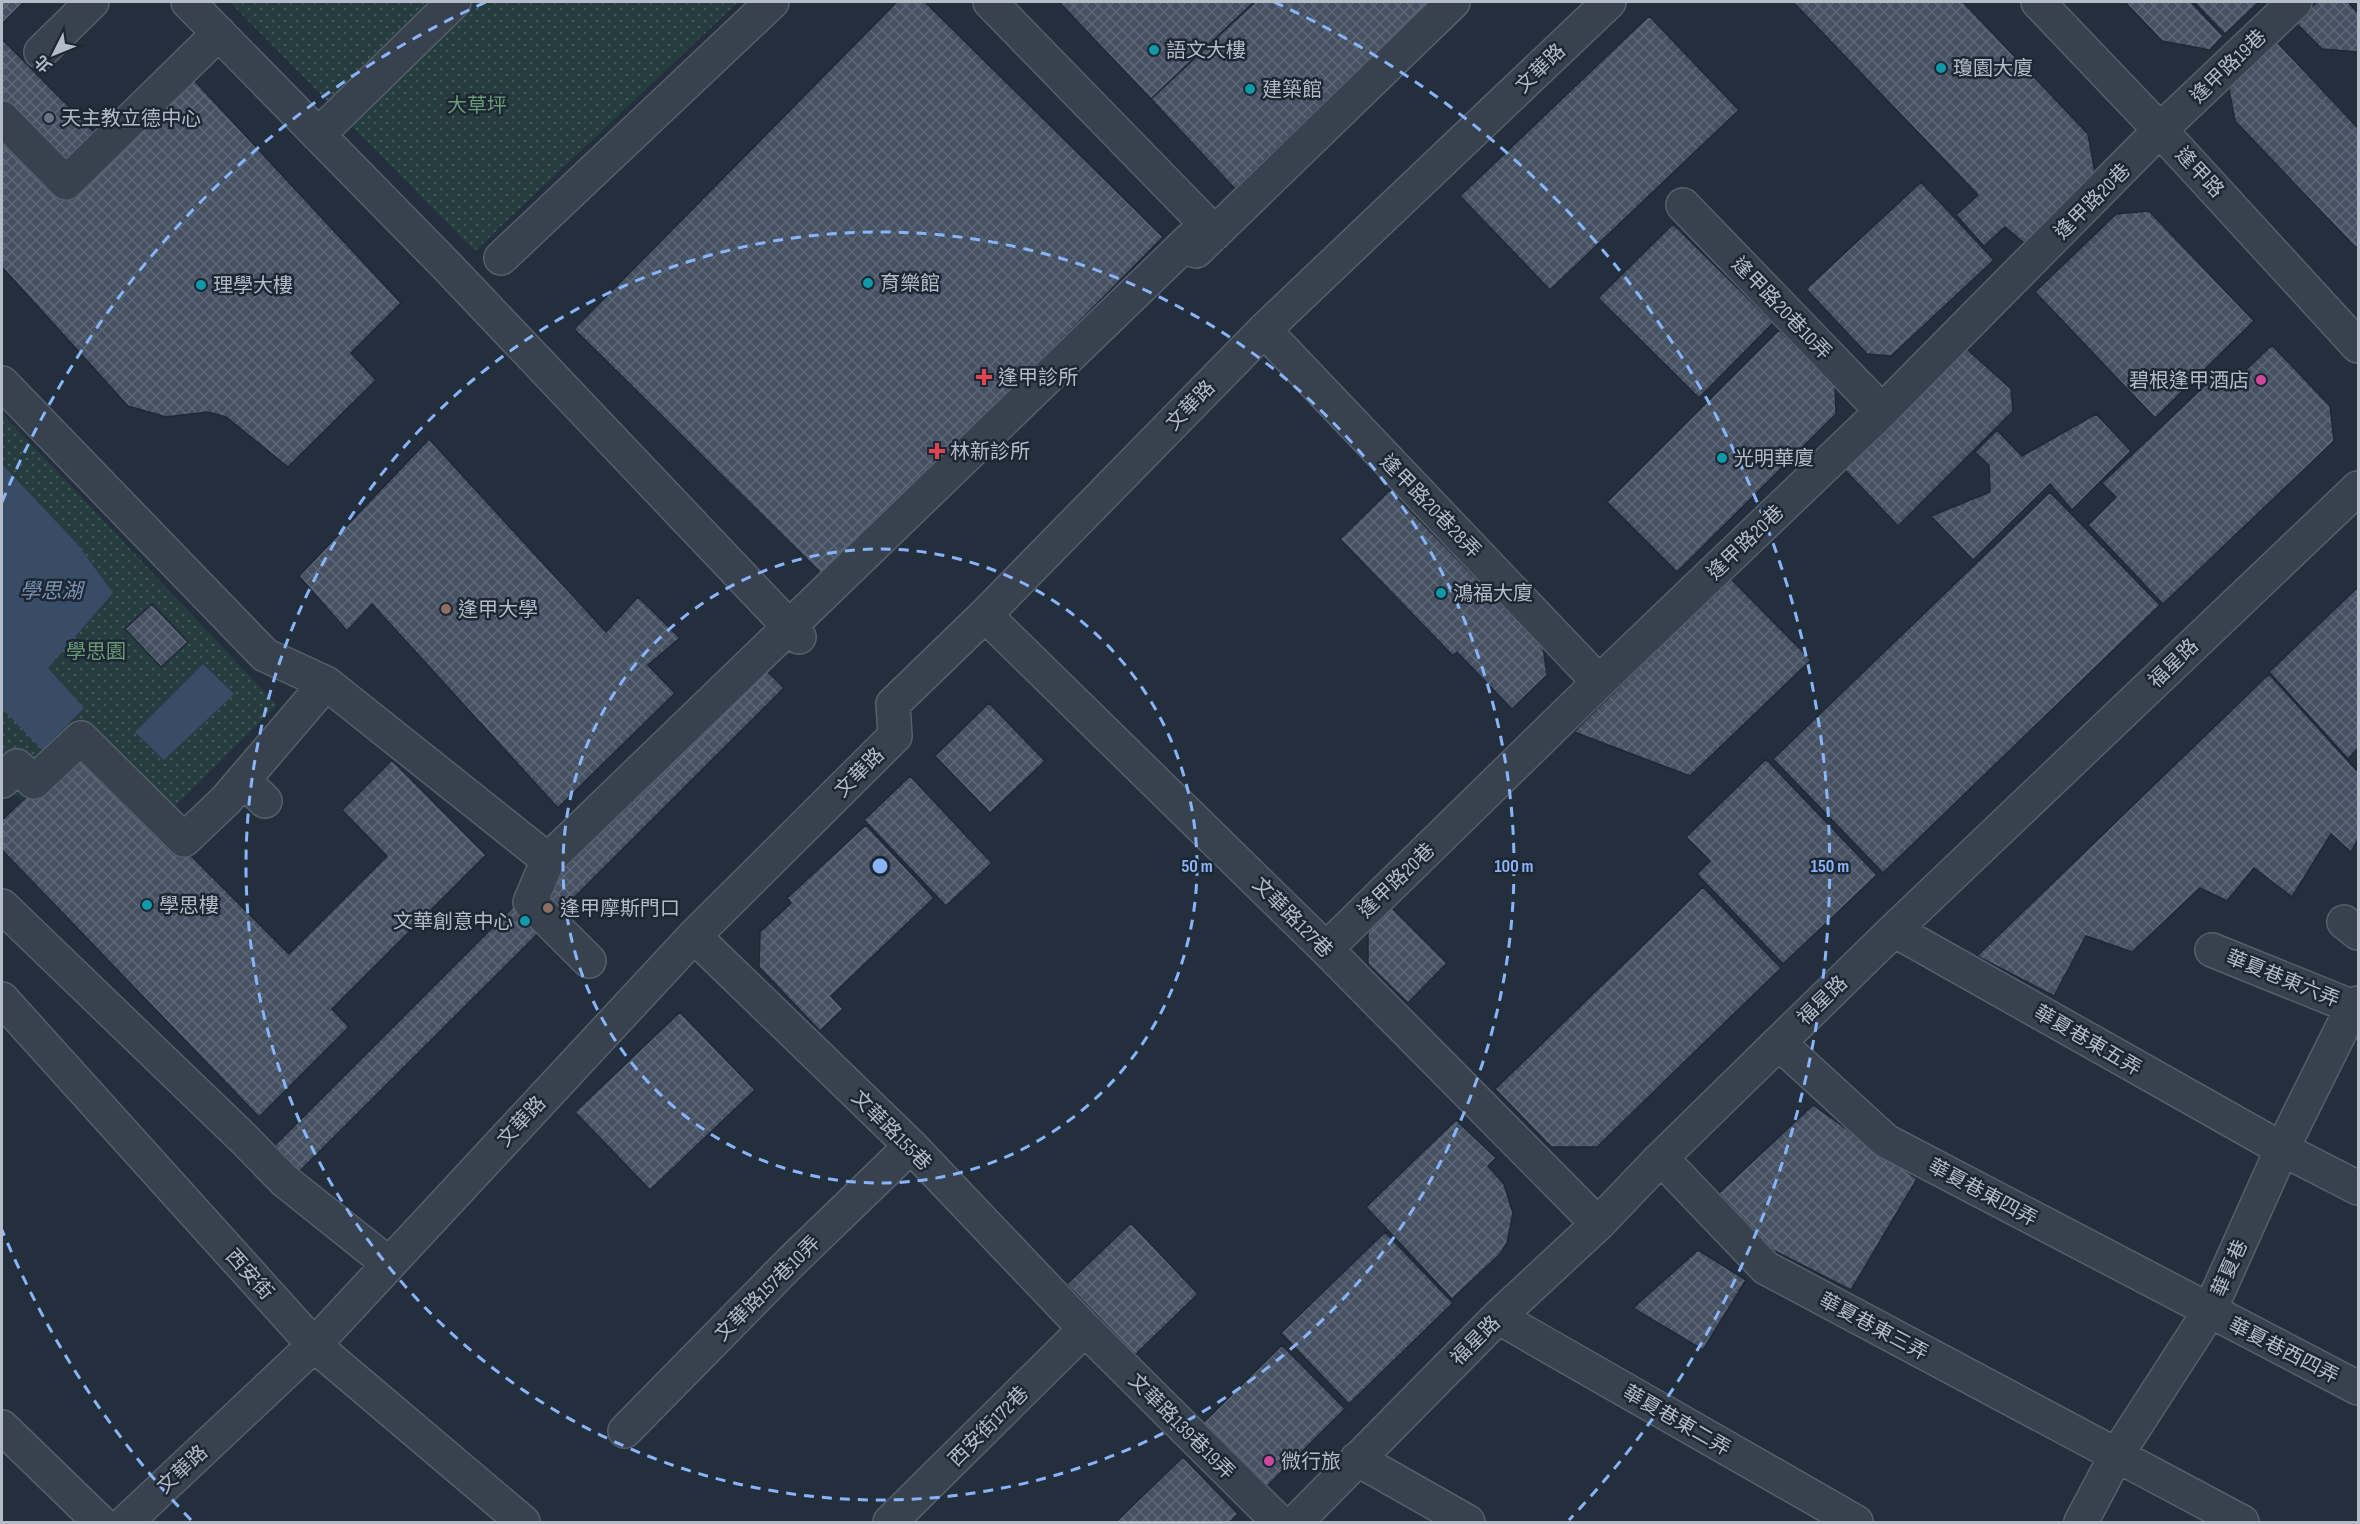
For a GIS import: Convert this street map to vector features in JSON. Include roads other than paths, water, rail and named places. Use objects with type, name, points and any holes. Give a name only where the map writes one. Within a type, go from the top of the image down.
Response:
[{"type":"street","points":[[41,52],[92,2]]},
{"type":"street","points":[[188,2],[443,262],[793,637]]},
{"type":"street","points":[[318,135],[454,2]]},
{"type":"street","points":[[501,258],[772,2]]},
{"type":"street","points":[[990,2],[1210,228]]},
{"type":"street","points":[[589,961],[530,902],[548,860],[793,637],[1210,228],[1453,2]]},
{"type":"street","name":"文華路","points":[[126,1522],[314,1345],[694,936],[895,736],[893,704],[985,615],[1264,330],[1609,2]]},
{"type":"street","name":"逢甲路","points":[[2038,2],[2160,130],[2358,346]]},
{"type":"street","name":"逢甲路19巷","points":[[2160,130],[2295,2]]},
{"type":"street","points":[[2,118],[66,183],[219,33]]},
{"type":"street","name":"逢甲路20巷","points":[[1326,949],[1599,682],[1882,411],[2123,170],[2160,130]]},
{"type":"street","name":"逢甲路20巷10弄","points":[[1683,205],[1882,411]]},
{"type":"street","name":"逢甲路20巷28弄","points":[[1264,330],[1599,682]]},
{"type":"street","points":[[2,383],[265,655],[326,683],[548,860]]},
{"type":"street","name":"福星路","points":[[1296,1522],[1498,1317],[1598,1224],[1661,1158],[1894,930],[2358,488]]},
{"type":"street","name":"文華路127巷","points":[[985,615],[1326,949],[1598,1224]]},
{"type":"street","points":[[2,781],[17,766],[34,782],[81,738],[184,840],[254,791],[326,683]]},
{"type":"street","points":[[2,906],[285,1181],[389,1264]]},
{"type":"street","name":"華夏巷東五弄","points":[[1894,930],[2283,1149],[2358,1188]]},
{"type":"street","name":"文華路155巷","points":[[694,936],[910,1146],[1085,1329]]},
{"type":"street","name":"華夏巷東六弄","points":[[2212,950],[2357,1006]]},
{"type":"street","name":"西安街","points":[[2,999],[314,1345],[523,1522]]},
{"type":"street","name":"華夏巷","points":[[2081,1522],[2116,1456],[2209,1312],[2283,1149],[2357,1006]]},
{"type":"street","name":"華夏巷東四弄","points":[[1779,1043],[1886,1141],[2209,1312]]},
{"type":"street","name":"文華路157巷10弄","points":[[625,1431],[792,1261],[910,1146]]},
{"type":"street","name":"華夏巷東三弄","points":[[1661,1158],[1766,1268],[2242,1522]]},
{"type":"street","name":"華夏巷西四弄","points":[[2209,1312],[2358,1388]]},
{"type":"street","name":"華夏巷東二弄","points":[[1498,1317],[1856,1522]]},
{"type":"street","name":"西安街172巷","points":[[890,1522],[1085,1329]]},
{"type":"street","name":"文華路139巷19弄","points":[[1085,1329],[1279,1522]]},
{"type":"street","points":[[2,1427],[100,1522]]},
{"type":"street","points":[[1357,1459],[1468,1522]]},
{"type":"water","name":"學思湖","points":[[2,464],[78,545],[113,593],[48,668],[84,708],[42,750],[2,708]]},
{"type":"water","points":[[203,664],[234,694],[164,760],[135,732]]},
{"type":"place","name":"語文大樓","points":[[1154,50]]},
{"type":"place","name":"瓊園大廈","points":[[1941,68]]},
{"type":"place","name":"建築館","points":[[1250,89]]},
{"type":"place","name":"天主教立德中心","points":[[49,118]]},
{"type":"place","name":"育樂館","points":[[868,283]]},
{"type":"place","name":"理學大樓","points":[[201,285]]},
{"type":"place","name":"逢甲診所","points":[[984,377]]},
{"type":"place","name":"碧根逢甲酒店","points":[[2261,380]]},
{"type":"place","name":"林新診所","points":[[937,451]]},
{"type":"place","name":"光明華廈","points":[[1722,458]]},
{"type":"place","name":"鴻福大廈","points":[[1441,593]]},
{"type":"place","name":"逢甲大學","points":[[446,609]]},
{"type":"place","name":"學思樓","points":[[147,905]]},
{"type":"place","name":"逢甲摩斯門口","points":[[548,908]]},
{"type":"place","name":"文華創意中心","points":[[525,921]]},
{"type":"place","name":"微行旅","points":[[1269,1461]]},
{"type":"park label","name":"大草坪","points":[[477,105]]},
{"type":"park label","name":"學思園","points":[[96,651]]}]
